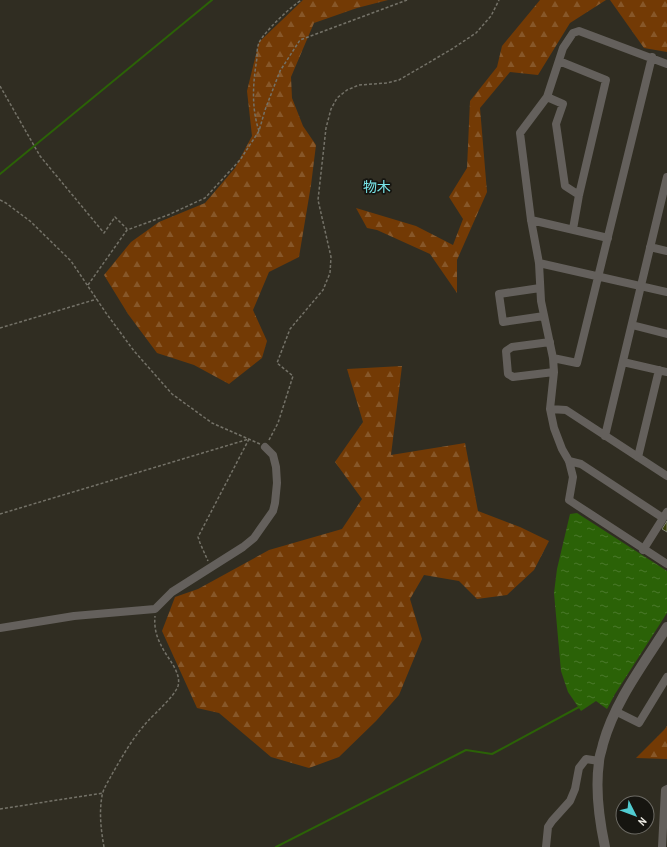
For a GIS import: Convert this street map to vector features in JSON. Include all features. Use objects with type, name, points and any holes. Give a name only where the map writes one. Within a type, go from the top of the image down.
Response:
[{"type":"street","points":[[667,64],[652,57],[579,31],[573,33],[563,48],[547,97],[520,133],[531,220],[539,263],[541,301],[553,358],[554,372],[550,409],[554,428],[562,449],[569,461],[573,477],[569,500],[643,550],[667,564]]},
{"type":"street","points":[[553,358],[578,363],[652,57]]},
{"type":"street","points":[[559,61],[606,80],[579,195],[573,229]]},
{"type":"street","points":[[547,97],[563,104],[556,124],[565,186],[579,195]]},
{"type":"street","points":[[605,436],[667,177]]},
{"type":"street","points":[[531,220],[608,238]]},
{"type":"street","points":[[650,247],[667,251]]},
{"type":"street","points":[[539,263],[667,292]]},
{"type":"street","points":[[540,288],[499,294],[503,322],[544,316]]},
{"type":"street","points":[[632,325],[667,334]]},
{"type":"street","points":[[550,342],[512,347],[506,351],[508,374],[513,377],[554,372]]},
{"type":"street","points":[[623,362],[663,371],[638,457]]},
{"type":"street","points":[[550,409],[566,410],[667,476]]},
{"type":"street","points":[[0,628],[74,616],[156,609],[172,592],[243,547],[254,538],[273,511],[277,483],[276,467],[273,455],[266,447]]},
{"type":"street","points":[[569,461],[581,464],[665,515],[643,550]]},
{"type":"street","points":[[605,847],[599,814],[597,789],[599,761],[608,729],[615,711],[631,682],[667,627]]},
{"type":"street","points":[[615,711],[639,723],[667,677]]},
{"type":"street","points":[[546,847],[548,827],[552,820],[570,801],[575,790],[579,768],[586,759],[599,761]]},
{"type":"street","points":[[662,847],[665,790],[667,788]]},
{"type":"path","points":[[259,131],[255,120],[253,80],[259,42],[282,15],[295,3],[302,0]]},
{"type":"path","points":[[88,285],[127,230],[168,215],[205,198],[240,160],[259,131],[265,110],[280,71],[300,40],[407,0]]},
{"type":"path","points":[[0,200],[30,221],[71,261],[134,352],[172,394],[212,423],[266,447],[278,423],[293,376],[277,363],[290,329],[323,290],[330,273],[331,257],[318,200],[326,128],[331,109],[337,98],[347,90],[359,85],[387,83],[399,80],[452,49],[476,33],[491,16],[499,0]]},
{"type":"path","points":[[0,86],[40,156],[104,232],[115,217],[127,230]]},
{"type":"path","points":[[0,328],[97,299]]},
{"type":"path","points":[[0,514],[249,439]]},
{"type":"path","points":[[211,566],[198,537],[249,439]]},
{"type":"path","points":[[104,847],[100,813],[102,794],[123,755],[139,730],[178,687],[179,679],[176,672],[157,638],[154,622],[156,609]]},
{"type":"path","points":[[0,809],[102,794]]},
{"type":"green space","points":[[303,0],[388,0],[357,8],[314,23],[291,77],[292,98],[303,126],[316,145],[299,257],[269,272],[253,310],[267,341],[262,358],[229,384],[194,365],[157,353],[128,314],[104,275],[131,242],[159,222],[205,203],[235,168],[252,136],[247,91],[259,42]]},
{"type":"green space","points":[[540,0],[606,0],[570,23],[538,75],[510,72],[480,108],[487,192],[457,260],[457,293],[430,254],[377,230],[367,228],[356,208],[416,226],[453,245],[463,219],[449,197],[467,168],[470,101],[497,67],[502,46]]},
{"type":"green space","points":[[610,0],[667,0],[667,52],[644,48]]},
{"type":"green space","points":[[402,366],[391,455],[465,443],[478,511],[520,527],[549,541],[534,570],[507,595],[477,599],[459,581],[424,575],[410,599],[422,639],[399,695],[376,721],[339,757],[309,768],[271,757],[219,713],[197,708],[162,631],[175,597],[198,589],[269,550],[342,529],[362,499],[335,462],[363,422],[347,369]]},
{"type":"green space","points":[[667,726],[667,759],[636,758],[664,730]]},
{"type":"water","points":[[577,513],[667,571],[667,613],[607,709],[596,701],[581,711],[568,692],[561,671],[554,593],[557,569],[570,514]]},
{"type":"building","points":[[667,521],[667,532],[662,529]]},
{"type":"waterway","points":[[0,174],[212,0]]},
{"type":"waterway","points":[[276,847],[466,750],[492,754],[579,707]]},
{"type":"district","name":"物木","points":[[377,187]]}]
